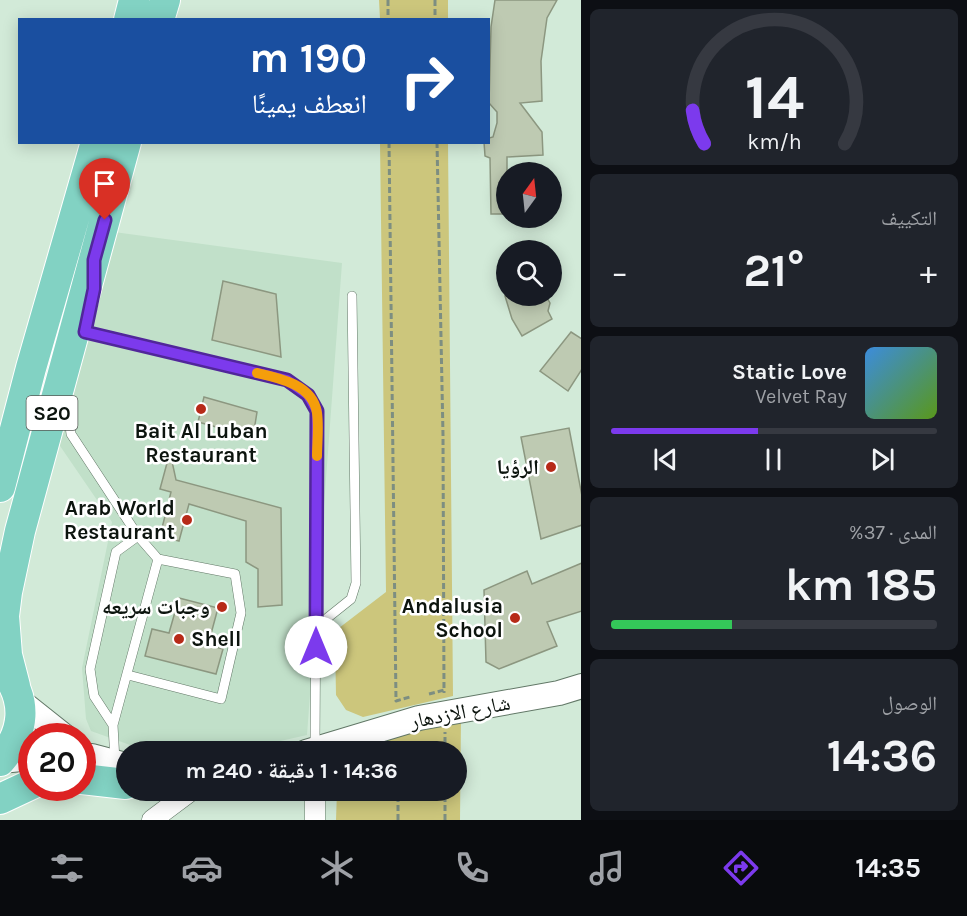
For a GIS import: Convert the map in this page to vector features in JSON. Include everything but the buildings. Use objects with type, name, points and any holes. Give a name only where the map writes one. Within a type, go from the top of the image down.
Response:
[{"type":"main road","points":[[130,18],[134,0]]},
{"type":"main road","points":[[160,18],[165,0]]},
{"type":"main road","name":"S20","points":[[0,487],[31,368],[95,144]]},
{"type":"main road","name":"S20","points":[[0,761],[14,744],[21,723],[4,634],[7,592],[20,531],[125,144]]},
{"type":"main road","points":[[0,423],[31,368]]},
{"type":"main road","points":[[96,763],[116,769]]},
{"type":"main road","points":[[0,799],[18,791]]},
{"type":"street","points":[[12,684],[51,723]]},
{"type":"street","name":"شارع الازدهار","points":[[344,741],[419,718],[445,702],[559,693],[581,686]]},
{"type":"street","points":[[0,761],[18,759]]},
{"type":"street","points":[[152,820],[177,801]]},
{"type":"street","points":[[315,801],[315,820]]},
{"type":"lane","points":[[94,260],[94,289],[83,337],[287,380],[308,395],[317,411],[316,627],[312,741]]},
{"type":"lane","points":[[316,627],[351,599],[356,583],[352,296]]},
{"type":"lane","points":[[77,361],[68,410],[71,434],[138,536],[158,559],[235,574],[241,613],[221,699],[128,675]]},
{"type":"lane","points":[[116,741],[113,725],[94,696],[90,669],[116,552],[138,536]]},
{"type":"lane","points":[[113,725],[158,559]]},
{"type":"path","points":[[388,0],[388,18]]},
{"type":"path","points":[[435,0],[435,18]]},
{"type":"path","points":[[388,144],[396,701],[415,696]]},
{"type":"path","points":[[437,144],[443,435],[445,741]]},
{"type":"path","points":[[425,694],[445,702]]},
{"type":"path","points":[[398,801],[398,820]]},
{"type":"path","points":[[445,801],[445,820]]},
{"type":"shaded area","points":[[379,0],[448,0],[448,18],[380,18]]},
{"type":"shaded area","points":[[380,144],[448,144],[453,696],[363,717],[346,710],[336,695],[335,639],[339,628],[386,592]]},
{"type":"shaded area","points":[[114,232],[342,263],[307,735],[280,741],[119,741],[96,733],[96,723],[88,723],[86,719],[82,668],[112,522],[58,443]]},
{"type":"shaded area","points":[[461,717],[461,741],[377,741]]},
{"type":"shaded area","points":[[337,801],[460,801],[460,820],[336,820]]},
{"type":"slow traffic","points":[[257,373],[287,380],[308,395],[317,411],[317,456]]},
{"type":"place","name":"Bait Al Luban Restaurant","points":[[201,409]]},
{"type":"place","name":"الرؤيا","points":[[551,467]]},
{"type":"place","name":"Arab World Restaurant","points":[[187,520]]},
{"type":"place","name":"وجبات سريعه","points":[[222,607]]},
{"type":"place","name":"Andalusia School","points":[[515,618]]},
{"type":"place","name":"Shell","points":[[179,639]]},
{"type":"route","points":[[105,220],[94,260],[94,289],[85,332],[287,380],[308,395],[317,411],[316,647]]}]
